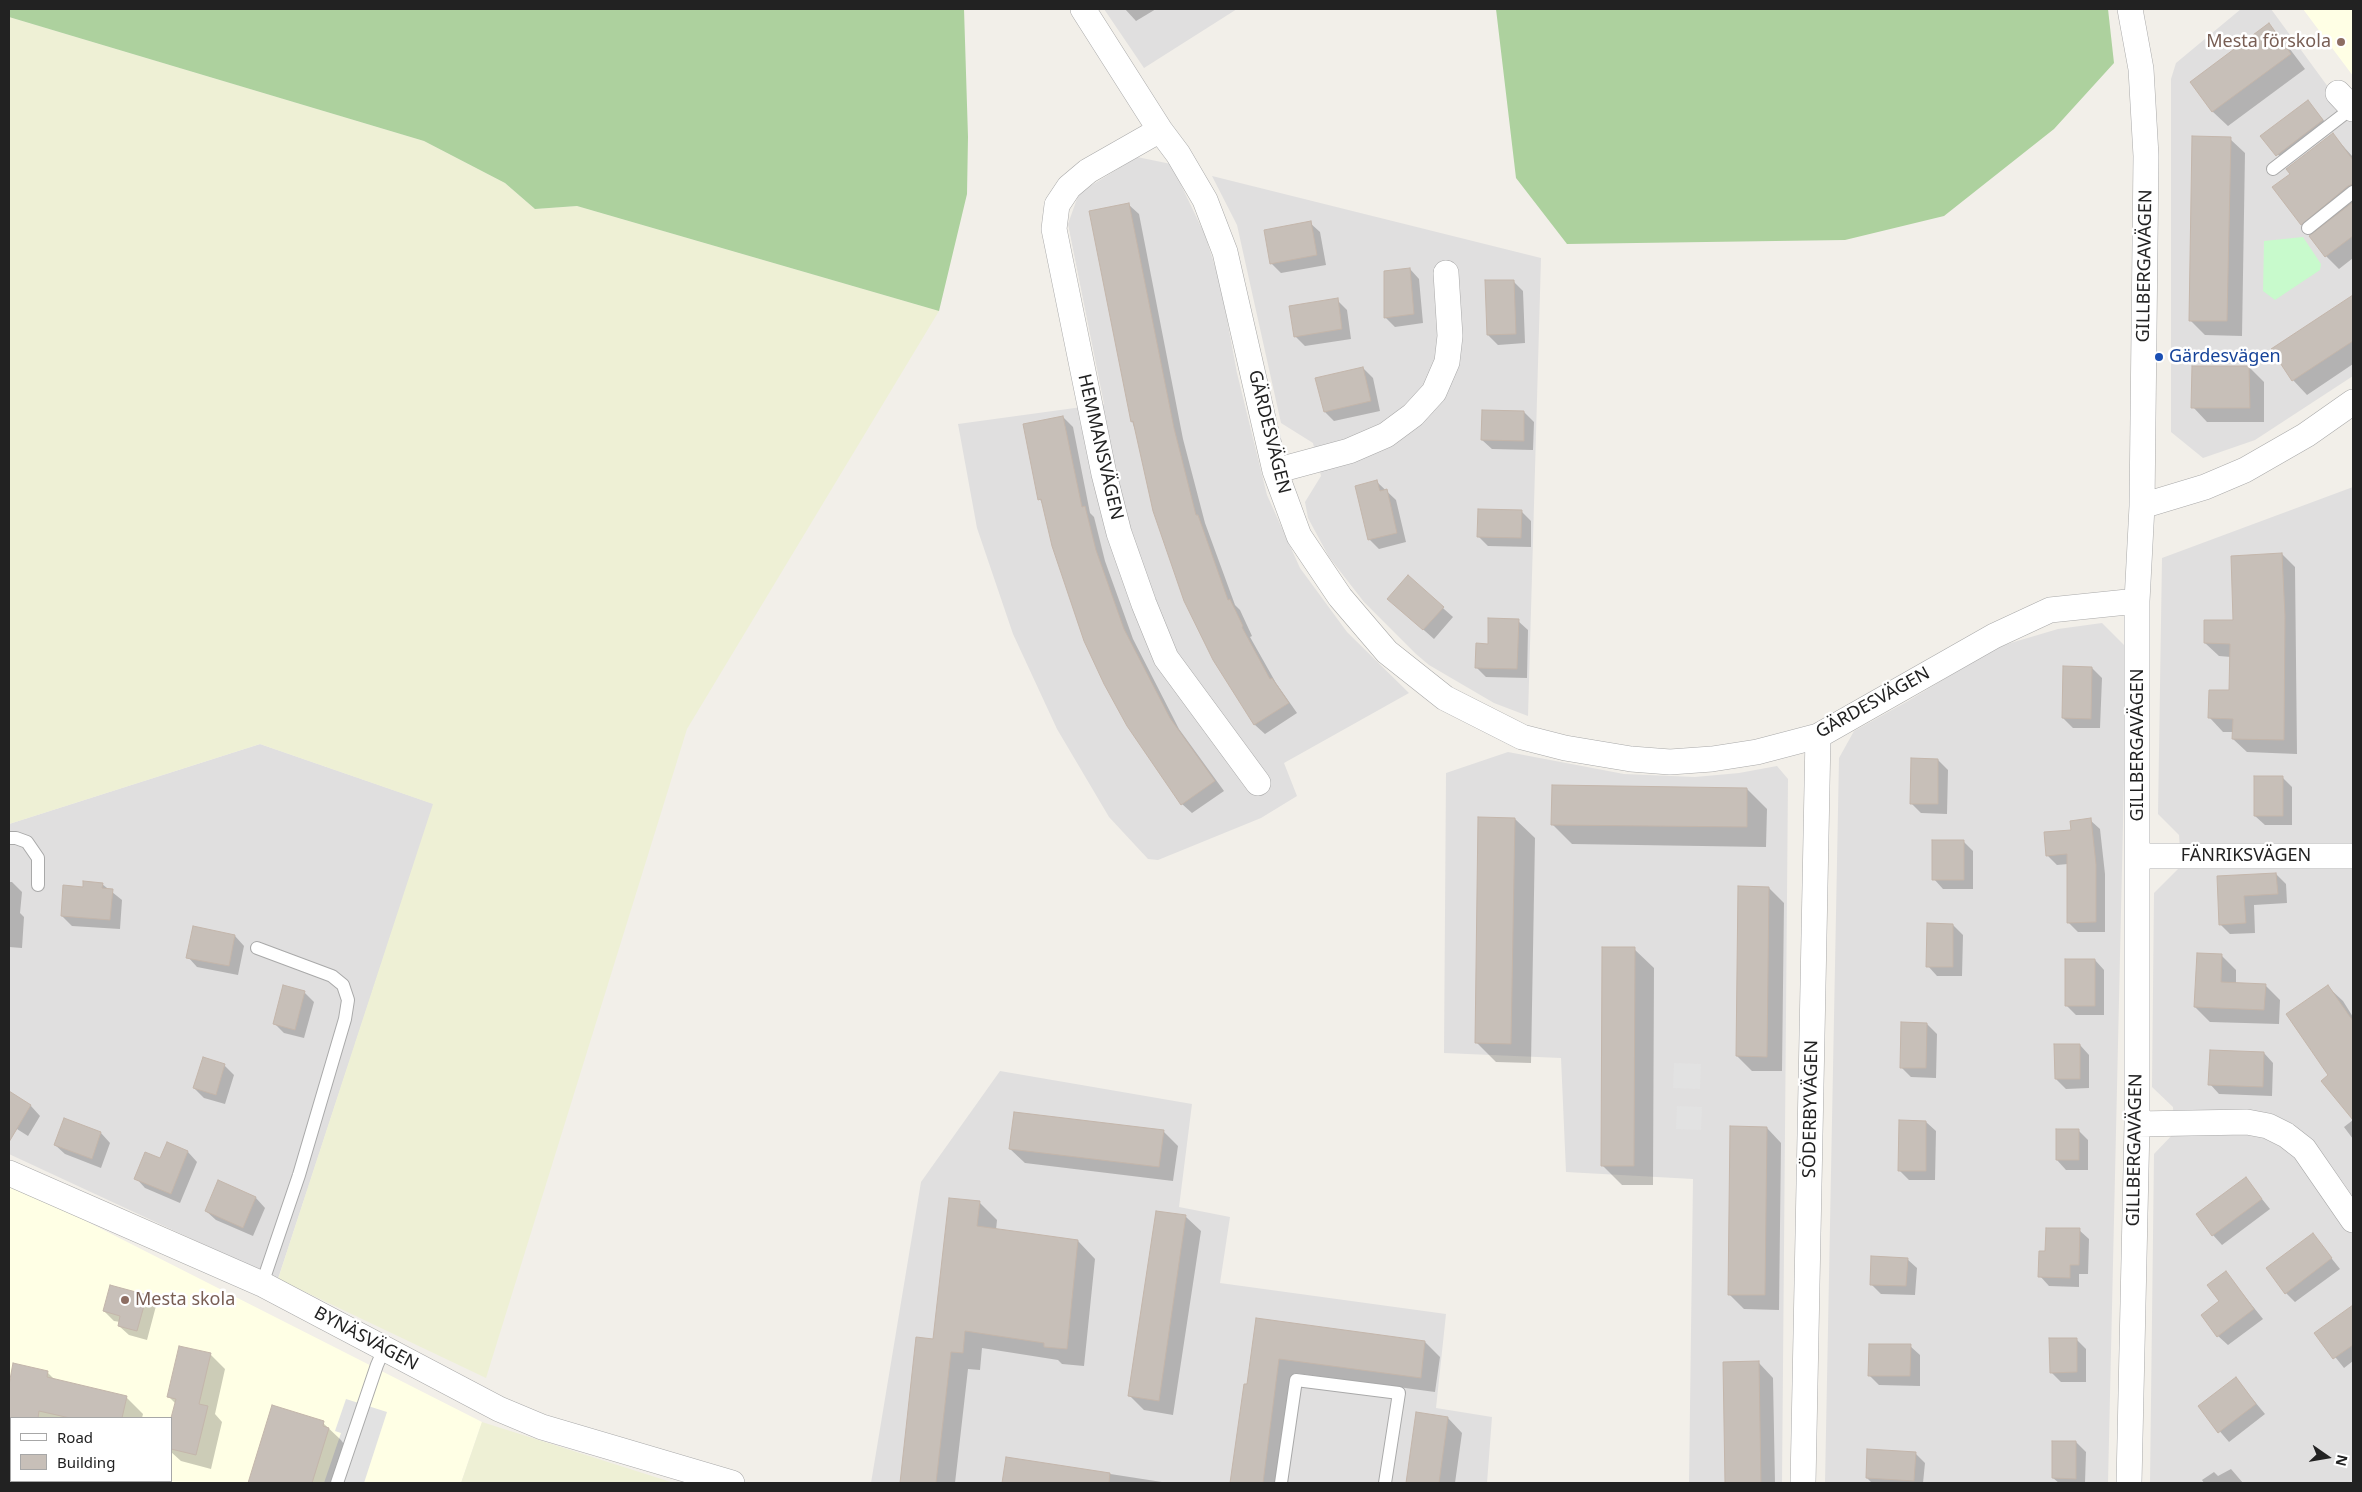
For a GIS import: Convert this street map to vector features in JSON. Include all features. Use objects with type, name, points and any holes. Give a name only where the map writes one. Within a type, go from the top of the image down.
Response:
[{"type":"street","name":"GÄRDESVÄGEN","points":[[1083,9],[1160,130],[1178,154],[1205,200],[1225,252],[1275,471],[1300,536],[1340,597],[1387,652],[1445,698],[1522,737],[1565,748],[1631,759],[1670,762],[1712,759],[1757,752],[1818,736],[2022,622],[2050,610],[2137,601]]},
{"type":"street","name":"GILLBERGAVÄGEN","points":[[2129,1483],[2137,1124],[2137,601],[2142,506],[2146,156],[2141,69],[2130,9]]},
{"type":"street","name":"HEMMANSVÄGEN","points":[[1160,130],[1088,170],[1069,187],[1057,204],[1054,229],[1104,474],[1119,533],[1144,604],[1166,658],[1258,783]]},
{"type":"street","points":[[1275,471],[1349,451],[1386,435],[1413,415],[1434,392],[1447,362],[1450,336],[1446,273]]},
{"type":"street","points":[[2142,506],[2205,487],[2245,470],[2306,435],[2353,402]]},
{"type":"street","name":"SÖDERBYVÄGEN","points":[[1803,1483],[1818,736]]},
{"type":"street","name":"FÄNRIKSVÄGEN","points":[[2138,856],[2353,856]]},
{"type":"street","points":[[2137,1124],[2247,1122],[2268,1126],[2286,1135],[2304,1149],[2353,1220]]},
{"type":"street","name":"BYNÄSVÄGEN","points":[[9,1172],[262,1284],[499,1409],[542,1427],[732,1483]]},
{"type":"lane","points":[[2273,169],[2348,104]]},
{"type":"lane","points":[[2308,228],[2353,192]]},
{"type":"lane","points":[[9,838],[16,838],[26,842],[38,858],[38,885]]},
{"type":"lane","points":[[257,948],[332,976],[343,985],[348,1000],[345,1019],[299,1175],[262,1284]]},
{"type":"lane","points":[[337,1483],[384,1349]]},
{"type":"lane","points":[[1281,1483],[1296,1380],[1399,1393],[1386,1483]]},
{"type":"shaded area","points":[[1104,9],[1237,9],[1144,68]]},
{"type":"shaded area","points":[[2241,9],[2271,9],[2353,121],[2353,376],[2255,440],[2203,458],[2171,432],[2171,79],[2176,63]]},
{"type":"shaded area","name":"Mesta förskola","points":[[2303,9],[2353,9],[2353,76]]},
{"type":"shaded area","points":[[9,17],[424,141],[505,183],[535,209],[577,206],[939,311],[687,729],[486,1378],[278,1279],[433,804],[260,744],[9,824]]},
{"type":"shaded area","points":[[1137,157],[1171,164],[1205,235],[1220,282],[1237,373],[1267,495],[1300,568],[1347,632],[1409,693],[1284,763],[1297,796],[1261,818],[1158,860],[1148,859],[1109,817],[1057,729],[1013,634],[977,528],[958,424],[1104,404],[1068,224],[1079,193]]},
{"type":"shaded area","points":[[1212,176],[1541,258],[1528,716],[1494,703],[1429,665],[1364,602],[1329,557],[1308,518],[1305,502],[1321,476],[1313,443],[1281,423],[1237,225]]},
{"type":"shaded area","points":[[2353,487],[2353,1483],[2150,1483],[2154,1154],[2174,1133],[2173,1107],[2152,1087],[2154,893],[2181,866],[2179,835],[2158,814],[2162,558]]},
{"type":"shaded area","points":[[2102,623],[2127,648],[2108,1483],[1825,1483],[1839,758],[1854,731],[1997,647],[2058,629]]},
{"type":"shaded area","points":[[260,744],[434,804],[278,1279],[9,1154],[9,824]]},
{"type":"shaded area","points":[[1508,752],[1624,774],[1695,777],[1739,773],[1777,766],[1788,779],[1782,1483],[1689,1483],[1693,1179],[1566,1172],[1561,1058],[1444,1053],[1446,773]]},
{"type":"shaded area","points":[[1674,1063],[1701,1064],[1700,1089],[1673,1088]]},
{"type":"shaded area","points":[[1000,1071],[1192,1104],[1179,1207],[1230,1217],[1220,1283],[1446,1314],[1436,1408],[1492,1417],[1487,1483],[871,1483],[921,1182]]},
{"type":"shaded area","points":[[1677,1106],[1702,1107],[1701,1130],[1676,1129]]},
{"type":"shaded area","name":"Mesta skola","points":[[9,1182],[482,1422],[461,1483],[9,1483]]},
{"type":"shaded area","points":[[346,1399],[387,1412],[364,1483],[324,1483],[341,1433],[335,1431]]},
{"type":"shaded area","points":[[482,1422],[674,1483],[461,1483]]},
{"type":"green space","points":[[9,9],[964,9],[968,137],[967,194],[939,311],[577,206],[535,209],[505,183],[424,141],[9,17]]},
{"type":"green space","points":[[1496,9],[2108,9],[2114,63],[2054,129],[1944,216],[1845,240],[1567,244],[1516,178]]},
{"type":"green space","points":[[2303,237],[2321,264],[2320,270],[2275,300],[2263,291],[2264,241]]},
{"type":"building","points":[[2269,23],[2291,54],[2212,112],[2190,82]]},
{"type":"building","points":[[2308,100],[2323,120],[2276,156],[2260,136]]},
{"type":"building","points":[[2333,133],[2353,160],[2353,184],[2348,186],[2301,225],[2272,187],[2290,174],[2286,169]]},
{"type":"building","points":[[2192,136],[2231,137],[2227,321],[2189,321]]},
{"type":"building","points":[[2353,202],[2353,236],[2325,257],[2309,236]]},
{"type":"building","points":[[1129,203],[1174,428],[1196,515],[1198,515],[1228,600],[1230,599],[1242,627],[1270,679],[1272,678],[1289,703],[1254,725],[1213,660],[1184,601],[1153,511],[1133,421],[1131,422],[1089,211]]},
{"type":"building","points":[[1311,221],[1317,255],[1270,264],[1264,230]]},
{"type":"building","points":[[1410,268],[1414,314],[1384,318],[1384,271]]},
{"type":"building","points":[[1485,280],[1514,280],[1516,334],[1487,335]]},
{"type":"building","points":[[2353,295],[2353,341],[2292,381],[2271,349]]},
{"type":"building","points":[[1338,298],[1342,329],[1294,337],[1289,306]]},
{"type":"building","points":[[2192,366],[2249,366],[2250,408],[2191,408]]},
{"type":"building","points":[[1363,367],[1371,401],[1324,412],[1315,378]]},
{"type":"building","points":[[1482,410],[1524,411],[1524,441],[1481,440]]},
{"type":"building","points":[[1063,416],[1082,507],[1085,506],[1096,550],[1124,629],[1170,718],[1215,781],[1181,805],[1127,726],[1104,684],[1084,641],[1052,546],[1041,499],[1038,500],[1023,424]]},
{"type":"building","points":[[1377,480],[1380,491],[1387,489],[1397,533],[1368,540],[1355,486]]},
{"type":"building","points":[[1478,509],[1522,510],[1521,538],[1477,537]]},
{"type":"building","points":[[2282,553],[2285,616],[2284,740],[2232,739],[2233,719],[2208,718],[2209,690],[2229,690],[2230,644],[2204,643],[2204,620],[2233,620],[2231,556]]},
{"type":"building","points":[[1408,575],[1444,607],[1423,630],[1387,599]]},
{"type":"building","points":[[1488,618],[1519,619],[1517,669],[1475,668],[1476,643],[1488,644]]},
{"type":"building","points":[[2063,666],[2092,667],[2091,719],[2062,718]]},
{"type":"building","points":[[1911,758],[1938,759],[1938,804],[1910,804]]},
{"type":"building","points":[[2254,776],[2283,776],[2283,816],[2254,816]]},
{"type":"building","points":[[1552,785],[1747,788],[1747,827],[1551,825]]},
{"type":"building","points":[[1478,817],[1515,818],[1511,1044],[1475,1043]]},
{"type":"building","points":[[2091,818],[2096,864],[2096,922],[2067,923],[2067,854],[2046,856],[2044,832],[2071,830],[2070,821]]},
{"type":"building","points":[[1932,840],[1964,840],[1964,880],[1932,880]]},
{"type":"building","points":[[2276,873],[2278,894],[2244,896],[2246,923],[2219,925],[2217,876]]},
{"type":"building","points":[[83,881],[103,883],[102,888],[113,889],[110,920],[61,916],[63,885],[83,887]]},
{"type":"building","points":[[1738,886],[1769,887],[1767,1057],[1736,1056]]},
{"type":"building","points":[[1927,923],[1953,924],[1953,967],[1926,967]]},
{"type":"building","points":[[193,926],[235,935],[229,966],[186,958]]},
{"type":"building","points":[[1602,947],[1635,947],[1634,1166],[1601,1166]]},
{"type":"building","points":[[2197,953],[2222,954],[2221,982],[2266,984],[2264,1010],[2194,1007]]},
{"type":"building","points":[[2065,959],[2095,959],[2095,1006],[2065,1006]]},
{"type":"building","points":[[283,985],[305,991],[295,1030],[273,1024]]},
{"type":"building","points":[[2328,985],[2353,1021],[2353,1120],[2321,1081],[2328,1075],[2286,1014]]},
{"type":"building","points":[[1901,1022],[1927,1023],[1926,1068],[1900,1068]]},
{"type":"building","points":[[2054,1044],[2080,1044],[2080,1079],[2055,1079]]},
{"type":"building","points":[[2210,1050],[2264,1052],[2263,1087],[2208,1085]]},
{"type":"building","points":[[203,1057],[225,1064],[216,1095],[193,1088]]},
{"type":"building","points":[[9,1091],[31,1105],[9,1142]]},
{"type":"building","points":[[1014,1112],[1164,1130],[1159,1167],[1009,1149]]},
{"type":"building","points":[[64,1118],[101,1132],[92,1159],[54,1145]]},
{"type":"building","points":[[1899,1120],[1926,1121],[1926,1171],[1898,1171]]},
{"type":"building","points":[[1730,1126],[1767,1127],[1765,1295],[1728,1295]]},
{"type":"building","points":[[2056,1129],[2079,1129],[2079,1160],[2056,1160]]},
{"type":"building","points":[[167,1142],[188,1151],[171,1194],[134,1179],[145,1152],[160,1158]]},
{"type":"building","points":[[2246,1177],[2262,1199],[2212,1236],[2196,1214]]},
{"type":"building","points":[[218,1180],[256,1197],[243,1228],[205,1211]]},
{"type":"building","points":[[949,1198],[980,1201],[977,1226],[1078,1240],[1067,1349],[1044,1347],[1044,1343],[965,1331],[963,1353],[951,1352],[936,1483],[900,1483],[916,1337],[933,1339]]},
{"type":"building","points":[[1156,1211],[1186,1215],[1159,1401],[1128,1396]]},
{"type":"building","points":[[2046,1228],[2080,1228],[2079,1265],[2070,1265],[2070,1278],[2038,1277],[2039,1251],[2045,1251]]},
{"type":"building","points":[[2313,1233],[2332,1258],[2285,1294],[2266,1268]]},
{"type":"building","points":[[1871,1256],[1908,1258],[1906,1286],[1870,1285]]},
{"type":"building","points":[[2226,1271],[2254,1309],[2217,1337],[2201,1315],[2219,1301],[2207,1285]]},
{"type":"building","points":[[110,1285],[147,1295],[137,1331],[118,1326],[120,1316],[103,1311]]},
{"type":"building","points":[[2353,1305],[2353,1345],[2333,1359],[2314,1333]]},
{"type":"building","points":[[1256,1318],[1425,1341],[1421,1378],[1279,1359],[1263,1483],[1230,1483],[1244,1384],[1247,1384]]},
{"type":"building","points":[[2049,1338],[2077,1338],[2077,1372],[2050,1373]]},
{"type":"building","points":[[1869,1344],[1911,1344],[1910,1376],[1868,1376]]},
{"type":"building","points":[[179,1346],[211,1353],[199,1404],[208,1406],[196,1455],[172,1449],[171,1417],[176,1399],[167,1397]]},
{"type":"building","points":[[1759,1361],[1761,1483],[1725,1483],[1723,1362]]},
{"type":"building","points":[[13,1363],[48,1371],[47,1377],[127,1396],[122,1417],[66,1417],[39,1411],[38,1417],[9,1418],[9,1385]]},
{"type":"building","points":[[2236,1377],[2256,1404],[2218,1433],[2198,1406]]},
{"type":"building","points":[[272,1405],[324,1421],[323,1426],[329,1428],[312,1483],[248,1483]]},
{"type":"building","points":[[1416,1412],[1448,1417],[1439,1483],[1406,1483]]},
{"type":"building","points":[[2052,1441],[2076,1441],[2076,1479],[2052,1478]]},
{"type":"building","points":[[1867,1449],[1916,1452],[1914,1481],[1866,1478]]},
{"type":"building","points":[[1006,1457],[1110,1473],[1109,1483],[1002,1483]]},
{"type":"place","name":"Mesta förskola","points":[[2341,42]]},
{"type":"place","name":"Gärdesvägen","points":[[2159,357]]},
{"type":"place","name":"Mesta skola","points":[[125,1300]]}]
